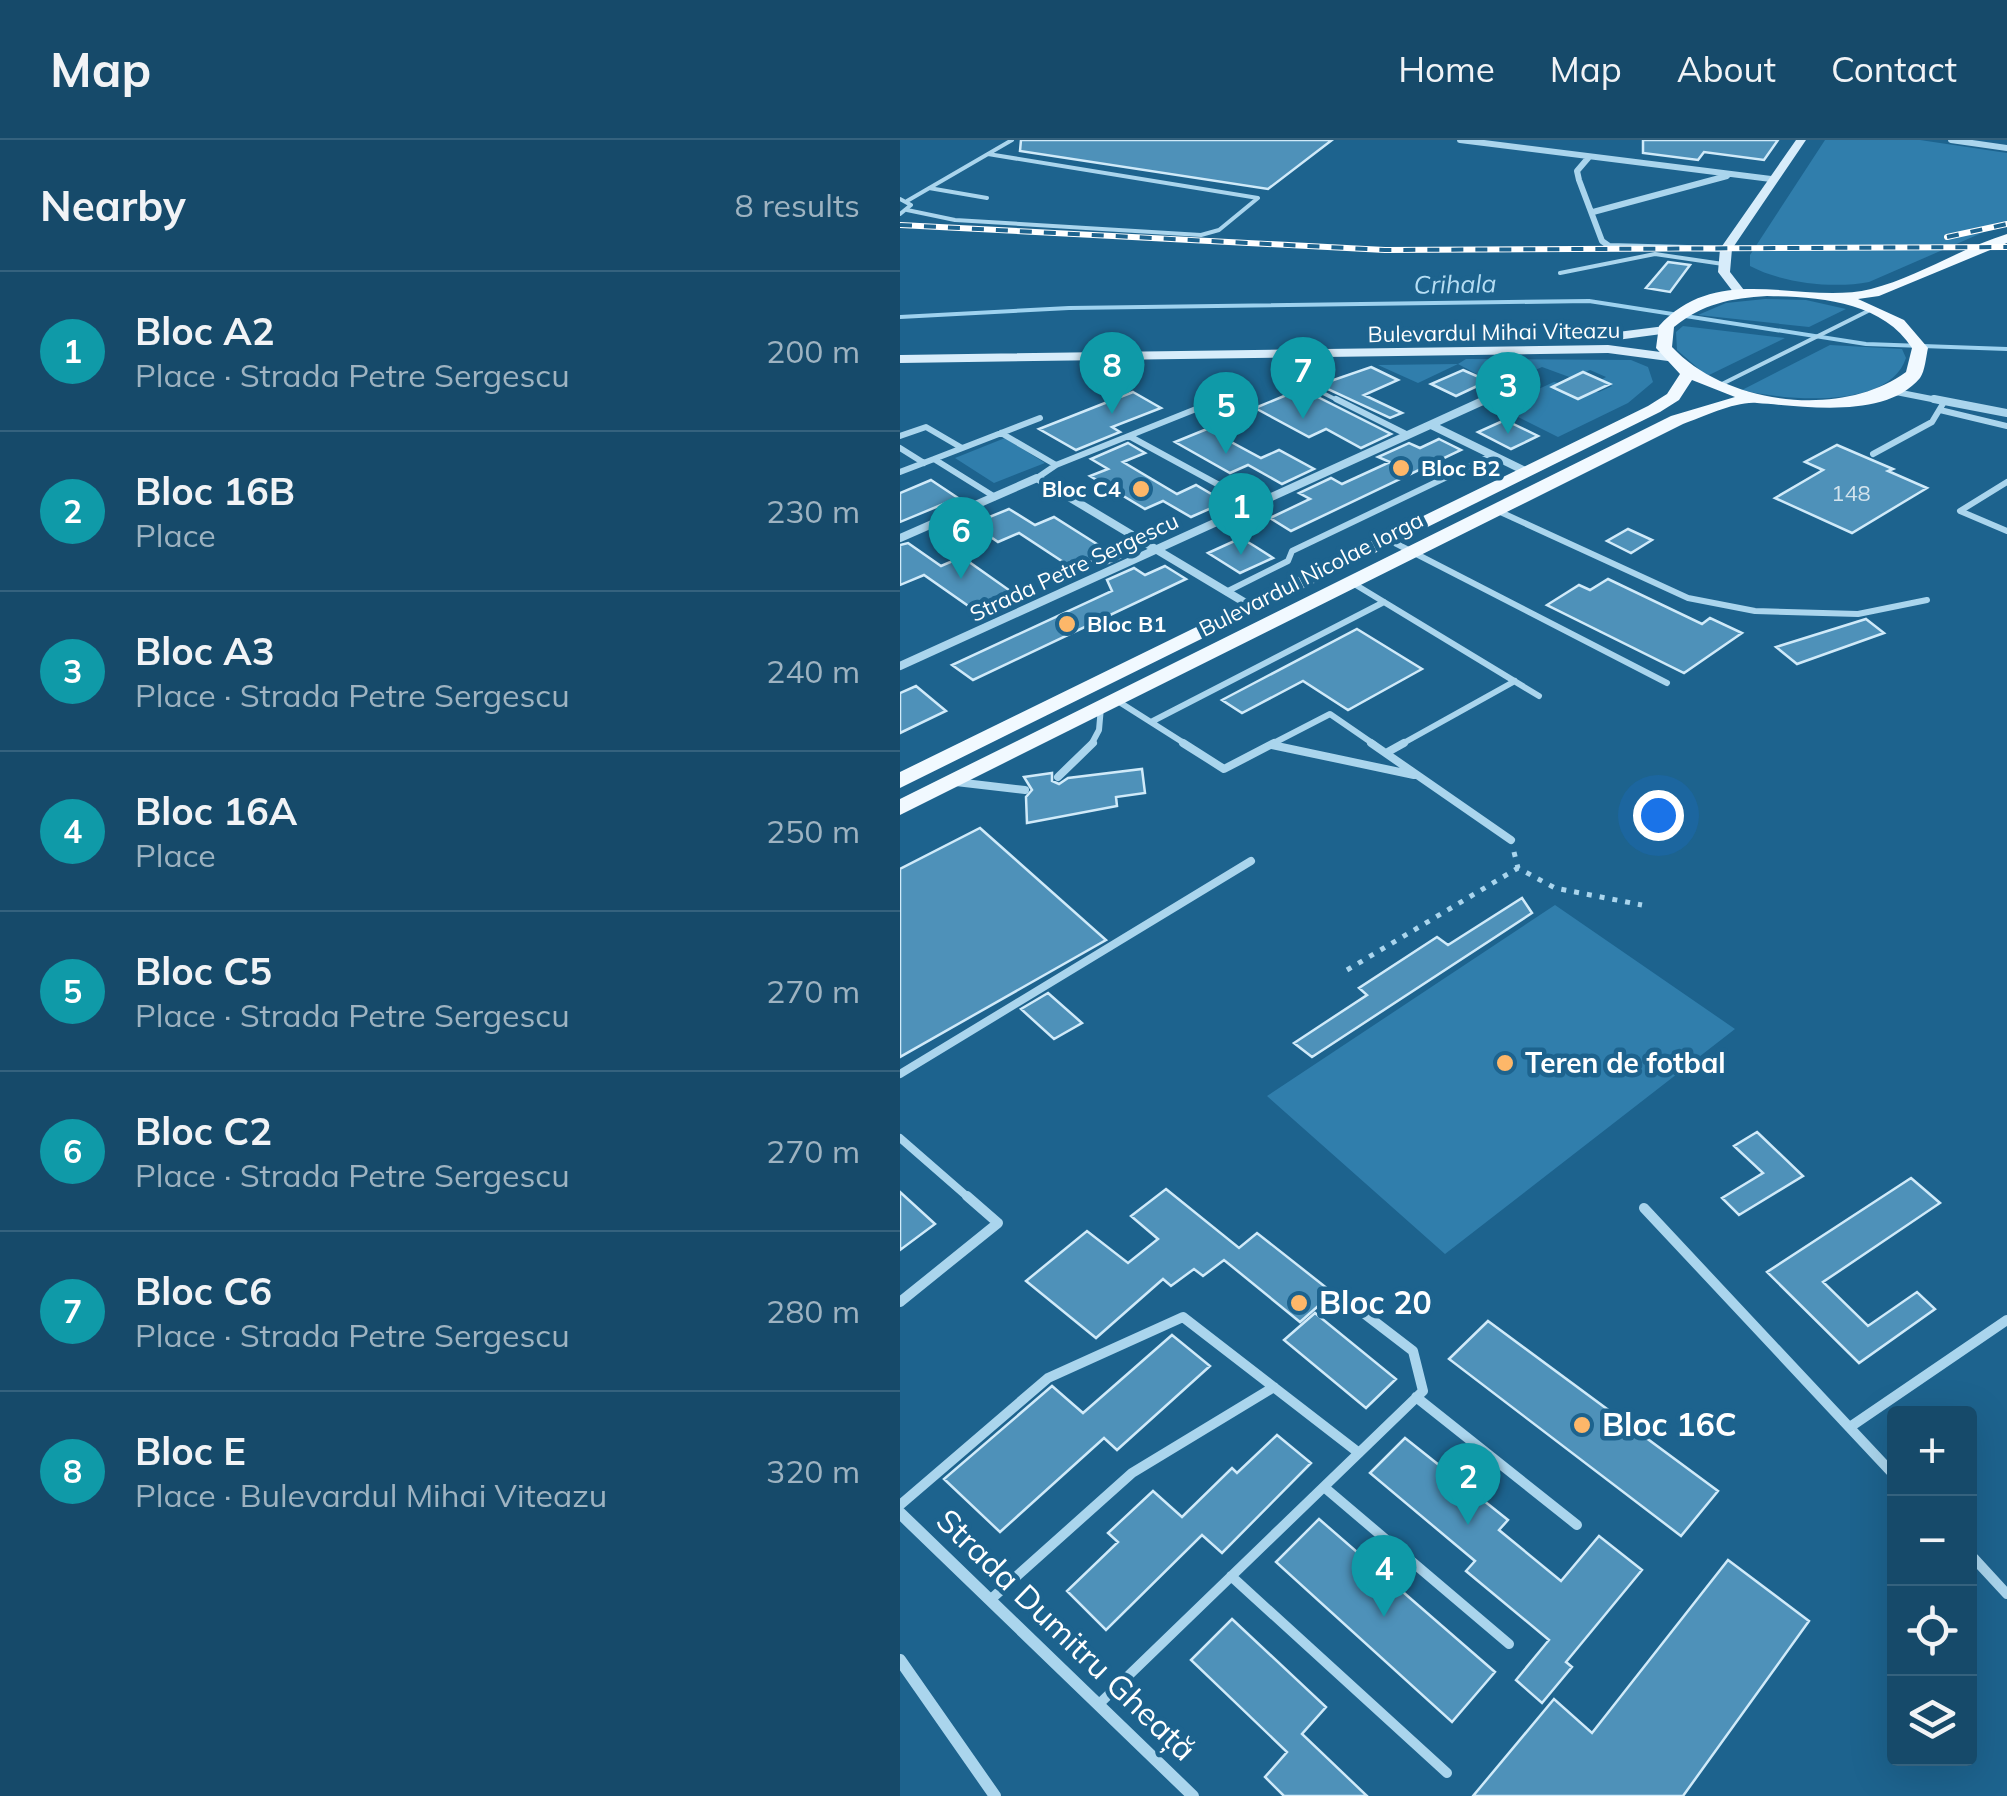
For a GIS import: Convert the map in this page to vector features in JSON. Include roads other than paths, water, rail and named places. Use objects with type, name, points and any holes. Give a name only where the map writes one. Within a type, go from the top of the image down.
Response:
[{"type":"main road","points":[[1741,294],[1729,283],[1722,264],[1726,249],[1801,140]]},
{"type":"main road","points":[[1823,296],[1872,309],[1898,323],[1916,339],[1921,357],[1907,381],[1890,390],[1825,404],[1749,398],[1688,375],[1668,357],[1666,328],[1689,308],[1741,294],[1874,293],[2007,238]]},
{"type":"main road","points":[[1898,323],[1907,299],[2007,254]]},
{"type":"main road","name":"Bulevardul Mihai Viteazu","points":[[1304,349],[1610,338],[1666,328]]},
{"type":"main road","name":"Bulevardul Mihai Viteazu","points":[[900,349],[992,353]]},
{"type":"main road","name":"Bulevardul Mihai Viteazu","points":[[900,359],[992,353],[1304,349],[1608,349],[1668,357]]},
{"type":"main road","name":"Bulevardul Nicolae Iorga","points":[[902,778],[1392,541],[1663,404],[1680,391],[1688,375]]},
{"type":"main road","name":"Bulevardul Nicolae Iorga","points":[[900,808],[1687,415],[1749,398]]},
{"type":"street","points":[[1460,140],[1771,179]]},
{"type":"street","points":[[1951,140],[2007,148]]},
{"type":"street","points":[[1589,157],[1577,171],[1601,227],[1599,236],[1609,246],[1726,249]]},
{"type":"street","points":[[1593,212],[1732,174]]},
{"type":"street","name":"Strada Petre Sergescu","points":[[900,666],[1536,377]]},
{"type":"street","points":[[1890,390],[1942,406],[2007,413]]},
{"type":"street","points":[[1432,424],[1527,472]]},
{"type":"street","points":[[900,538],[1038,478],[1254,608]]},
{"type":"street","name":"Strada Dumitru Gheață","points":[[900,1513],[1193,1796]]},
{"type":"street","points":[[900,1660],[995,1796]]},
{"type":"lane","points":[[903,200],[1012,140]]},
{"type":"lane","points":[[908,210],[955,220],[1201,235],[1218,230],[1258,198],[988,154]]},
{"type":"lane","points":[[929,188],[987,198]]},
{"type":"lane","points":[[900,214],[912,205],[903,200]]},
{"type":"lane","points":[[1560,273],[1617,258],[1655,254],[1722,264]]},
{"type":"lane","points":[[1714,388],[1872,309]]},
{"type":"lane","points":[[1303,383],[1408,435]]},
{"type":"lane","points":[[1038,478],[1056,466],[1206,404]]},
{"type":"lane","points":[[1874,454],[1932,422],[1942,406],[2007,426]]},
{"type":"lane","points":[[900,472],[1040,418]]},
{"type":"lane","points":[[900,436],[926,427],[962,448]]},
{"type":"lane","points":[[1001,433],[1056,466]]},
{"type":"lane","points":[[1129,436],[1254,504]]},
{"type":"lane","points":[[900,448],[924,463]]},
{"type":"lane","points":[[1226,592],[1288,561],[1292,551],[1493,455]]},
{"type":"lane","points":[[934,459],[995,498]]},
{"type":"lane","points":[[2007,482],[1960,511],[2007,531]]},
{"type":"lane","points":[[1496,510],[1688,598],[1755,611],[1858,614],[1928,600]]},
{"type":"lane","points":[[1392,541],[1667,683]]},
{"type":"lane","points":[[1352,582],[1539,696]]},
{"type":"lane","points":[[1151,722],[1384,602]]},
{"type":"lane","points":[[1386,753],[1515,681]]},
{"type":"lane","points":[[1058,777],[1091,750],[1109,704],[1151,722],[1224,770],[1330,714],[1511,840]]},
{"type":"lane","points":[[1272,745],[1418,776]]},
{"type":"lane","points":[[952,782],[1025,790]]},
{"type":"lane","points":[[900,1074],[1251,861]]},
{"type":"lane","points":[[900,1138],[998,1224],[900,1302]]},
{"type":"lane","points":[[1644,1208],[1887,1467]]},
{"type":"lane","points":[[1098,1705],[1424,1390],[1413,1351],[1357,1308]]},
{"type":"lane","points":[[900,1506],[1048,1378],[1183,1316],[1359,1453]]},
{"type":"lane","points":[[1850,1427],[2007,1320]]},
{"type":"lane","points":[[990,1600],[1132,1473],[1274,1387]]},
{"type":"lane","points":[[1416,1398],[1577,1525]]},
{"type":"lane","points":[[1324,1486],[1509,1644]]},
{"type":"lane","points":[[1977,1562],[2007,1594]]},
{"type":"lane","points":[[1231,1576],[1447,1773]]},
{"type":"waterway","name":"Crihala","points":[[900,317],[1069,308],[1589,301],[1866,344],[2007,349]]},
{"type":"railway","points":[[1947,237],[2007,224]]},
{"type":"railway","points":[[900,225],[1385,250],[2007,247]]},
{"type":"place","name":"Bloc E","points":[[1112,414]]},
{"type":"place","name":"Bloc C6","points":[[1303,419]]},
{"type":"place","name":"Bloc A3","points":[[1508,434]]},
{"type":"place","name":"Bloc C5","points":[[1226,454]]},
{"type":"place","name":"Bloc B2","points":[[1401,468]]},
{"type":"place","name":"Bloc C4","points":[[1141,489]]},
{"type":"place","name":"Bloc A2","points":[[1241,555]]},
{"type":"place","name":"Bloc C2","points":[[961,579]]},
{"type":"place","name":"Bloc B1","points":[[1067,624]]},
{"type":"place","name":"Teren de fotbal","points":[[1505,1063]]},
{"type":"place","name":"Bloc 20","points":[[1299,1303]]},
{"type":"place","name":"Bloc 16C","points":[[1582,1425]]},
{"type":"place","name":"Bloc 16B","points":[[1468,1525]]},
{"type":"place","name":"Bloc 16A","points":[[1384,1617]]}]
